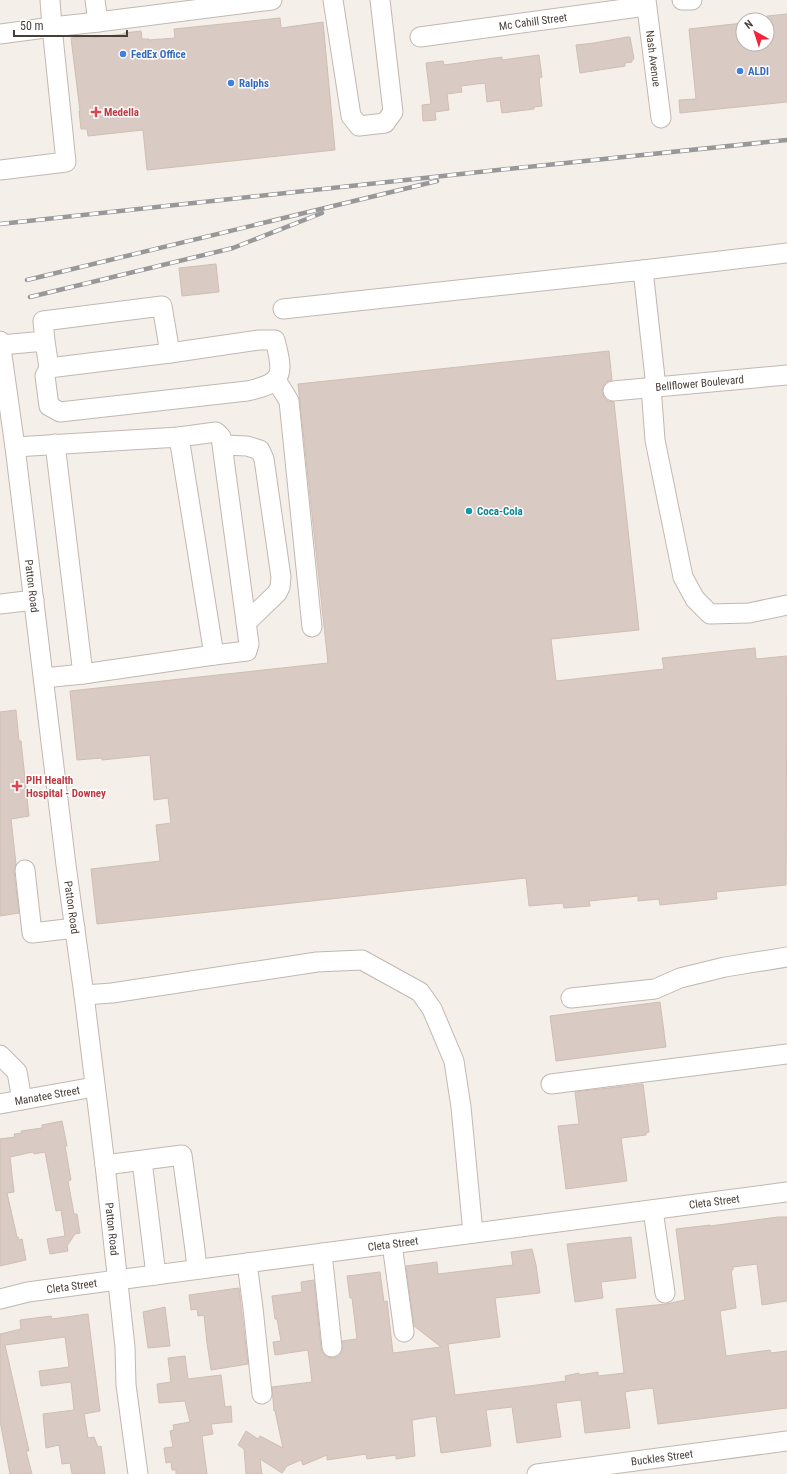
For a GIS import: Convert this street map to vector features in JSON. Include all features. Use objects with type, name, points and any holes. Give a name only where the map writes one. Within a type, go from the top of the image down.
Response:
[{"type":"street","points":[[0,170],[66,162],[50,0]]},
{"type":"street","points":[[95,0],[98,22]]},
{"type":"street","points":[[0,34],[272,0]]},
{"type":"street","points":[[333,0],[351,116],[359,126],[385,123],[393,112],[380,0]]},
{"type":"street","points":[[682,0],[692,0]]},
{"type":"street","name":"Mc Cahill Street","points":[[420,37],[646,3]]},
{"type":"street","name":"Nash Avenue","points":[[646,3],[661,118]]},
{"type":"street","points":[[283,309],[787,253]]},
{"type":"street","points":[[643,270],[653,387],[655,440],[669,514],[684,577],[695,599],[710,614],[749,613],[787,605]]},
{"type":"street","points":[[49,368],[170,353],[259,340],[275,340],[280,371],[276,380],[263,387],[247,391],[60,412],[49,406],[45,376],[49,368],[43,321],[162,306],[170,353]]},
{"type":"street","points":[[0,343],[45,341]]},
{"type":"street","name":"Patton Road","points":[[0,343],[10,452],[34,600],[66,865],[105,1165],[125,1347],[126,1385],[138,1474]]},
{"type":"street","name":"Bellflower Boulevard","points":[[613,391],[787,375]]},
{"type":"street","points":[[276,380],[289,402],[312,628]]},
{"type":"street","points":[[10,452],[55,444],[179,436],[216,432],[221,437],[223,445],[249,644],[247,651],[44,678]]},
{"type":"street","points":[[179,436],[214,655]]},
{"type":"street","points":[[55,444],[83,674]]},
{"type":"street","points":[[223,445],[242,445],[260,450],[264,459],[280,578],[280,587],[277,594],[246,623]]},
{"type":"street","points":[[0,604],[34,600]]},
{"type":"street","points":[[25,870],[32,934],[75,928]]},
{"type":"street","points":[[571,998],[655,989],[680,978],[725,967],[787,957]]},
{"type":"street","points":[[84,995],[112,993],[317,962],[362,960],[420,992],[432,1009],[454,1061],[461,1107],[473,1233]]},
{"type":"street","points":[[551,1084],[787,1054]]},
{"type":"street","points":[[0,1055],[18,1072],[22,1100]]},
{"type":"street","name":"Manatee Street","points":[[0,1104],[94,1087]]},
{"type":"street","points":[[105,1165],[182,1155],[197,1269]]},
{"type":"street","points":[[142,1161],[156,1275]]},
{"type":"street","name":"Cleta Street","points":[[0,1299],[28,1292],[197,1269],[787,1192]]},
{"type":"street","points":[[653,1210],[665,1293]]},
{"type":"street","points":[[392,1244],[404,1332]]},
{"type":"street","points":[[322,1253],[332,1347]]},
{"type":"street","points":[[247,1263],[262,1394]]},
{"type":"street","name":"Buckles Street","points":[[537,1474],[787,1441]]},
{"type":"building","name":"ALDI","points":[[787,14],[787,102],[680,113],[679,100],[696,99],[689,29],[735,24],[735,52],[775,52],[775,15]]},
{"type":"building","points":[[280,18],[281,28],[323,22],[335,150],[147,170],[143,130],[88,136],[87,129],[81,129],[71,38],[90,36],[91,38],[141,31],[142,39],[149,40],[175,38],[174,29]]},
{"type":"building","points":[[630,37],[634,59],[632,62],[625,63],[625,66],[580,73],[576,45]]},
{"type":"building","points":[[539,55],[542,77],[539,78],[542,106],[534,107],[534,109],[502,113],[500,100],[487,102],[485,83],[461,86],[462,92],[447,94],[449,110],[435,112],[436,120],[423,121],[422,105],[431,104],[426,63],[443,61],[444,65],[502,57],[502,60]]},
{"type":"building","points":[[216,264],[219,292],[182,296],[179,268]]},
{"type":"building","points":[[609,351],[612,380],[606,382],[603,386],[602,392],[604,398],[608,401],[614,402],[639,630],[551,639],[556,681],[664,669],[662,658],[755,648],[756,659],[787,656],[786,885],[716,892],[717,899],[660,905],[659,899],[638,901],[638,896],[589,901],[590,906],[564,908],[563,903],[529,906],[526,878],[97,924],[91,869],[160,861],[156,825],[171,823],[168,798],[154,800],[150,755],[102,760],[102,758],[77,760],[70,691],[328,663],[298,384]]},
{"type":"building","points":[[16,710],[29,816],[11,819],[16,864],[14,871],[19,913],[0,916],[0,712]]},
{"type":"building","points":[[660,1002],[666,1047],[556,1061],[550,1016]]},
{"type":"building","points":[[643,1084],[649,1132],[646,1133],[646,1135],[621,1138],[627,1181],[566,1189],[558,1126],[579,1124],[575,1092]]},
{"type":"building","points":[[62,1121],[71,1180],[68,1181],[74,1214],[77,1214],[80,1233],[75,1234],[67,1246],[68,1251],[50,1254],[47,1239],[65,1236],[61,1210],[56,1211],[45,1152],[34,1154],[33,1152],[10,1157],[14,1192],[7,1193],[17,1237],[19,1240],[22,1239],[26,1260],[0,1266],[0,1139],[15,1137],[14,1134],[22,1133],[21,1131],[42,1128],[42,1125]]},
{"type":"building","points":[[787,1217],[787,1301],[762,1305],[757,1264],[733,1267],[733,1270],[731,1270],[736,1308],[720,1311],[726,1356],[770,1350],[771,1353],[787,1351],[787,1408],[658,1424],[653,1388],[625,1392],[630,1428],[585,1433],[581,1400],[556,1403],[561,1437],[517,1443],[512,1407],[486,1410],[491,1446],[441,1453],[436,1416],[412,1420],[415,1456],[396,1459],[396,1455],[367,1459],[366,1454],[327,1460],[327,1455],[303,1465],[301,1460],[287,1466],[282,1473],[260,1459],[262,1474],[246,1474],[244,1449],[238,1445],[246,1431],[258,1439],[260,1436],[283,1448],[274,1411],[272,1387],[312,1382],[308,1350],[275,1355],[273,1342],[281,1341],[277,1319],[275,1319],[272,1296],[302,1292],[301,1282],[314,1280],[321,1348],[327,1357],[334,1358],[339,1356],[342,1351],[342,1341],[357,1339],[352,1298],[350,1298],[347,1276],[380,1272],[384,1302],[387,1301],[393,1353],[441,1347],[414,1326],[406,1266],[437,1262],[438,1274],[513,1265],[511,1252],[532,1249],[540,1293],[495,1298],[500,1337],[448,1344],[455,1395],[566,1381],[565,1376],[579,1373],[579,1375],[598,1372],[598,1376],[624,1373],[616,1309],[666,1304],[685,1300],[676,1229]]},
{"type":"building","points":[[631,1237],[636,1278],[601,1282],[603,1298],[575,1302],[567,1244]]},
{"type":"building","points":[[239,1288],[248,1364],[211,1370],[204,1315],[198,1316],[197,1309],[191,1310],[189,1295]]},
{"type":"building","points":[[165,1307],[170,1346],[148,1348],[143,1312]]},
{"type":"building","points":[[88,1314],[100,1411],[84,1414],[88,1438],[94,1437],[98,1447],[101,1446],[105,1474],[72,1474],[70,1463],[62,1464],[59,1445],[46,1448],[43,1414],[74,1410],[71,1382],[41,1386],[39,1371],[69,1367],[65,1337],[5,1345],[29,1451],[26,1451],[32,1474],[10,1474],[0,1421],[0,1334],[21,1329],[20,1320],[51,1316],[52,1319]]},
{"type":"building","points":[[185,1356],[188,1379],[221,1375],[225,1407],[231,1406],[232,1422],[211,1424],[213,1434],[202,1436],[207,1474],[176,1474],[176,1470],[172,1470],[171,1462],[166,1463],[164,1448],[173,1447],[170,1431],[174,1430],[173,1425],[190,1422],[185,1401],[159,1403],[157,1384],[171,1382],[168,1358]]},
{"type":"railway","points":[[0,224],[787,140]]},
{"type":"railway","points":[[27,280],[437,181]]},
{"type":"railway","points":[[30,297],[233,248],[322,213]]},
{"type":"place","name":"FedEx Office","points":[[123,54]]},
{"type":"place","name":"ALDI","points":[[740,71]]},
{"type":"place","name":"Ralphs","points":[[231,83]]},
{"type":"place","name":"Medella","points":[[96,112]]},
{"type":"place","name":"Coca-Cola","points":[[469,511]]},
{"type":"place","name":"PIH Health Hospital - Downey","points":[[17,786]]}]
